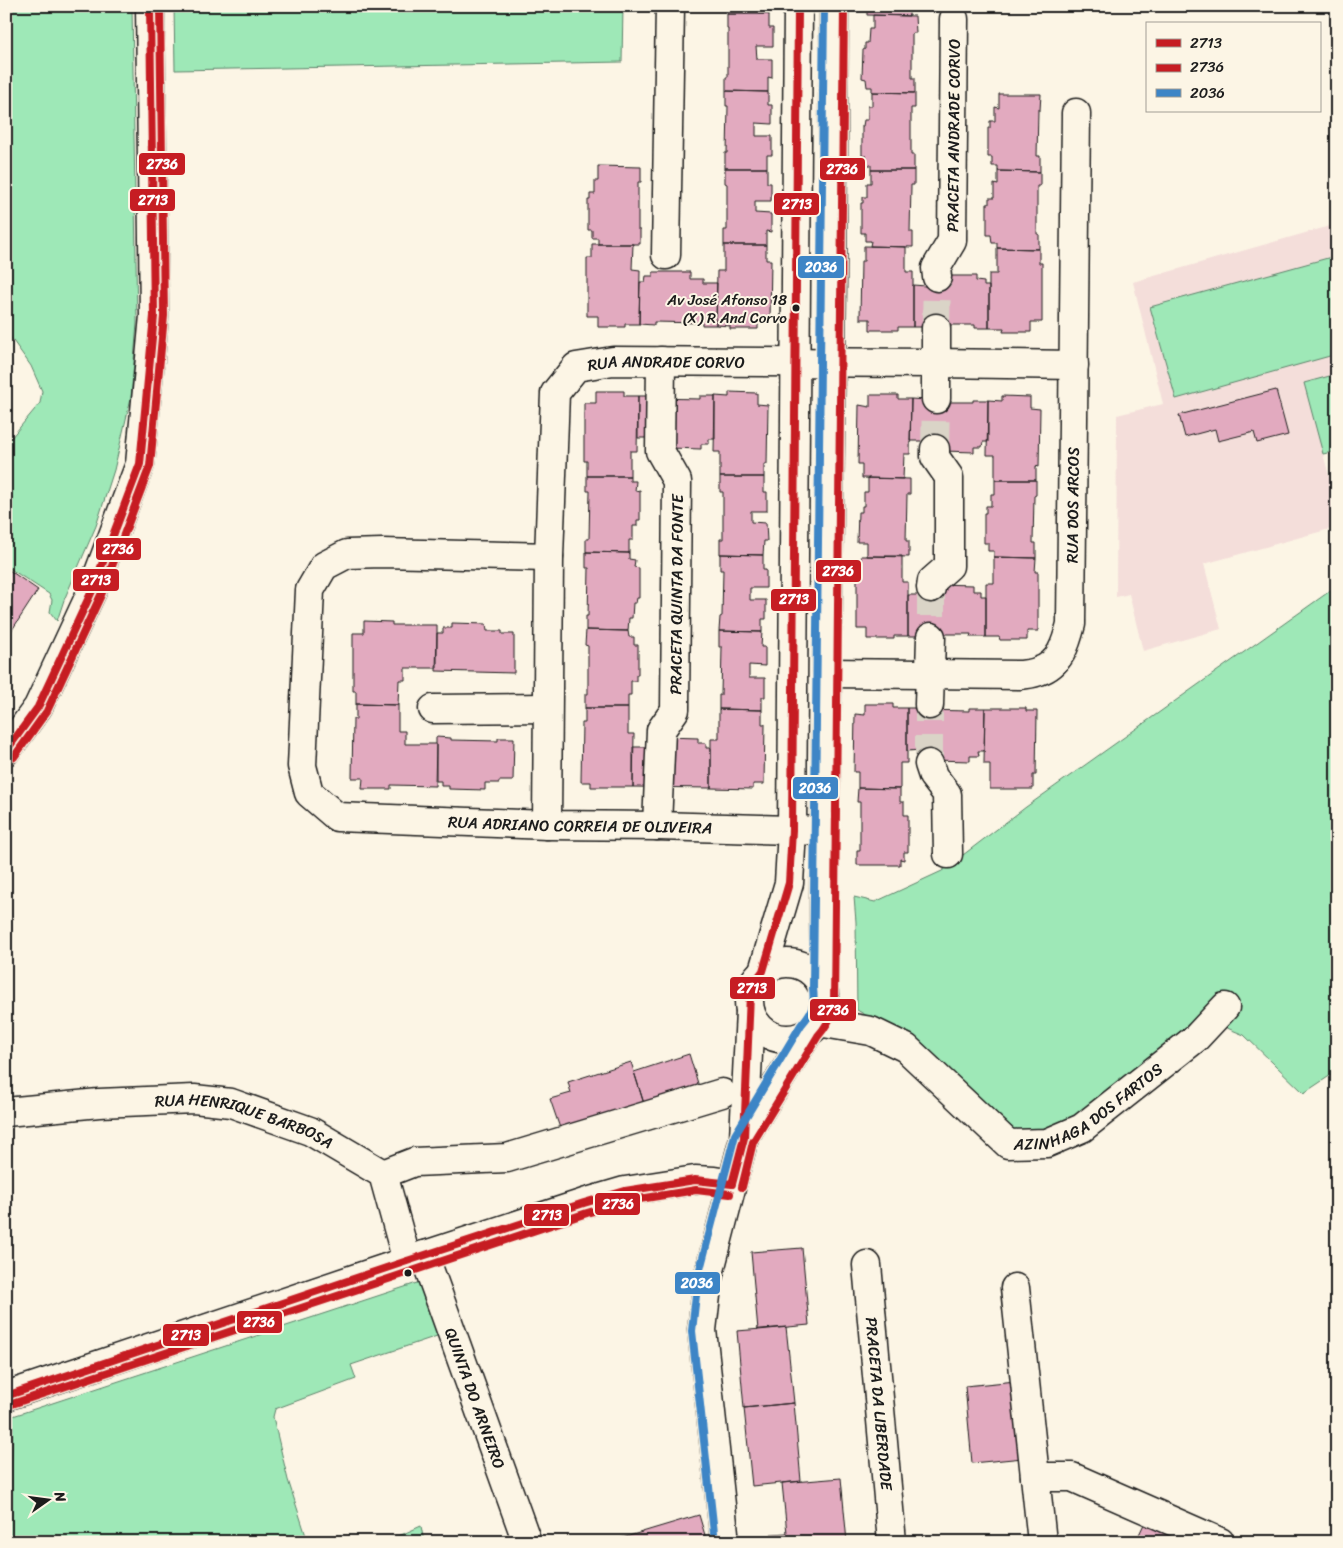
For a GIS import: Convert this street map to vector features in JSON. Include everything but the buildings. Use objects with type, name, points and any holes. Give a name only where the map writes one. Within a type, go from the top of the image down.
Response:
[{"type":"street","points":[[6,751],[38,707],[88,600],[140,464],[154,316],[150,6]]},
{"type":"street","points":[[666,254],[670,6]]},
{"type":"street","points":[[763,971],[789,883],[792,830],[798,6]]},
{"type":"street","points":[[744,1138],[823,1012],[824,1000],[822,988],[834,6]]},
{"type":"street","name":"PRACETA ANDRADE CORVO","points":[[937,277],[936,268],[952,241],[954,19]]},
{"type":"street","name":"RUA DOS ARCOS","points":[[827,673],[1020,675],[1039,672],[1049,665],[1059,656],[1066,642],[1071,624],[1076,113]]},
{"type":"street","points":[[936,328],[936,399]]},
{"type":"street","name":"RUA ANDRADE CORVO","points":[[547,825],[549,558],[555,393],[576,367],[613,361],[936,362],[1074,365]]},
{"type":"street","name":"PRACETA QUINTA DA FONTE","points":[[657,826],[660,730],[675,710],[677,491],[677,481],[660,451],[661,361]]},
{"type":"street","points":[[931,588],[932,581],[948,566],[949,477],[935,457],[935,449]]},
{"type":"street","name":"RUA ADRIANO CORREIA DE OLIVEIRA","points":[[549,558],[382,553],[347,554],[324,566],[310,590],[302,766],[309,793],[337,817],[547,825],[825,831]]},
{"type":"street","points":[[929,705],[932,637]]},
{"type":"street","points":[[433,709],[547,708]]},
{"type":"street","points":[[929,764],[933,776],[948,794],[948,854]]},
{"type":"street","points":[[725,1542],[702,1330],[708,1278],[744,1138],[749,998],[756,978],[763,971],[773,965],[785,962],[797,964],[808,969],[817,978],[822,988]]},
{"type":"street","name":"AZINHAGA DOS FARTOS","points":[[814,1026],[871,1031],[906,1048],[1008,1144],[1047,1143],[1082,1128],[1196,1038],[1225,1007]]},
{"type":"street","points":[[750,1011],[755,1022],[764,1031],[775,1037],[800,1036],[814,1026]]},
{"type":"street","points":[[416,1258],[383,1174],[414,1162],[507,1158],[722,1093]]},
{"type":"street","name":"RUA HENRIQUE BARBOSA","points":[[6,1112],[109,1102],[194,1099],[231,1103],[310,1131],[383,1174]]},
{"type":"street","points":[[6,1396],[416,1258],[625,1191],[695,1180],[732,1184]]},
{"type":"street","name":"QUINTA DO ARNEIRO","points":[[416,1258],[527,1542]]},
{"type":"street","name":"PRACETA DA LIBERDADE","points":[[867,1265],[892,1542]]},
{"type":"street","points":[[1015,1288],[1042,1542]]},
{"type":"street","points":[[1035,1477],[1072,1477],[1220,1542]]},
{"type":"shaded area","points":[[1337,224],[1337,451],[1323,454],[1337,504],[1337,527],[1204,564],[1221,629],[1143,651],[1129,594],[1116,597],[1117,415],[1163,404],[1133,282]]},
{"type":"green space","points":[[6,6],[132,6],[137,323],[131,398],[114,470],[96,526],[57,621],[50,612],[52,600],[49,594],[6,566],[6,444],[40,403],[42,391],[31,366],[6,331]]},
{"type":"green space","points":[[174,6],[623,6],[622,62],[175,70]]},
{"type":"green space","points":[[1335,256],[1337,264],[1337,354],[1176,399],[1150,307]]},
{"type":"green space","points":[[1337,374],[1337,451],[1323,454],[1304,383]]},
{"type":"green space","points":[[1337,586],[1337,1071],[1304,1093],[1244,1035],[1198,1016],[1067,1130],[1007,1130],[910,1041],[857,1010],[854,897],[875,902],[942,871],[1026,807]]},
{"type":"green space","points":[[426,1280],[446,1333],[351,1365],[356,1379],[275,1409],[273,1417],[288,1480],[308,1542],[9,1542],[13,1416]]},
{"type":"green space","points":[[421,1526],[424,1542],[378,1542],[401,1535]]},
{"type":"tunnel","points":[[936,328],[937,277]]},
{"type":"tunnel","points":[[935,449],[936,399]]},
{"type":"tunnel","points":[[931,588],[931,637]]},
{"type":"tunnel","points":[[929,705],[929,764]]},
{"type":"transit line","name":"2713","points":[[6,751],[38,707],[92,591],[140,464],[154,316],[150,6]]},
{"type":"transit line","name":"2736","points":[[14,757],[47,711],[101,595],[150,466],[164,316],[160,6]]},
{"type":"transit line","name":"2713","points":[[732,1184],[744,1138],[750,994],[756,980],[763,971],[789,883],[792,830],[798,6]]},
{"type":"transit line","name":"2036","points":[[715,1542],[692,1331],[698,1277],[735,1135],[801,1025],[811,1012],[814,999],[824,6]]},
{"type":"transit line","name":"2736","points":[[742,1187],[753,1142],[826,1026],[834,1007],[844,6]]},
{"type":"transit line","name":"2713","points":[[6,1396],[407,1261],[625,1191],[695,1180],[732,1184]]},
{"type":"transit line","name":"2736","points":[[9,1405],[627,1201],[696,1190],[730,1194]]},
{"type":"place","name":"Av José Afonso 18 (X) R And Corvo","points":[[796,308]]}]
